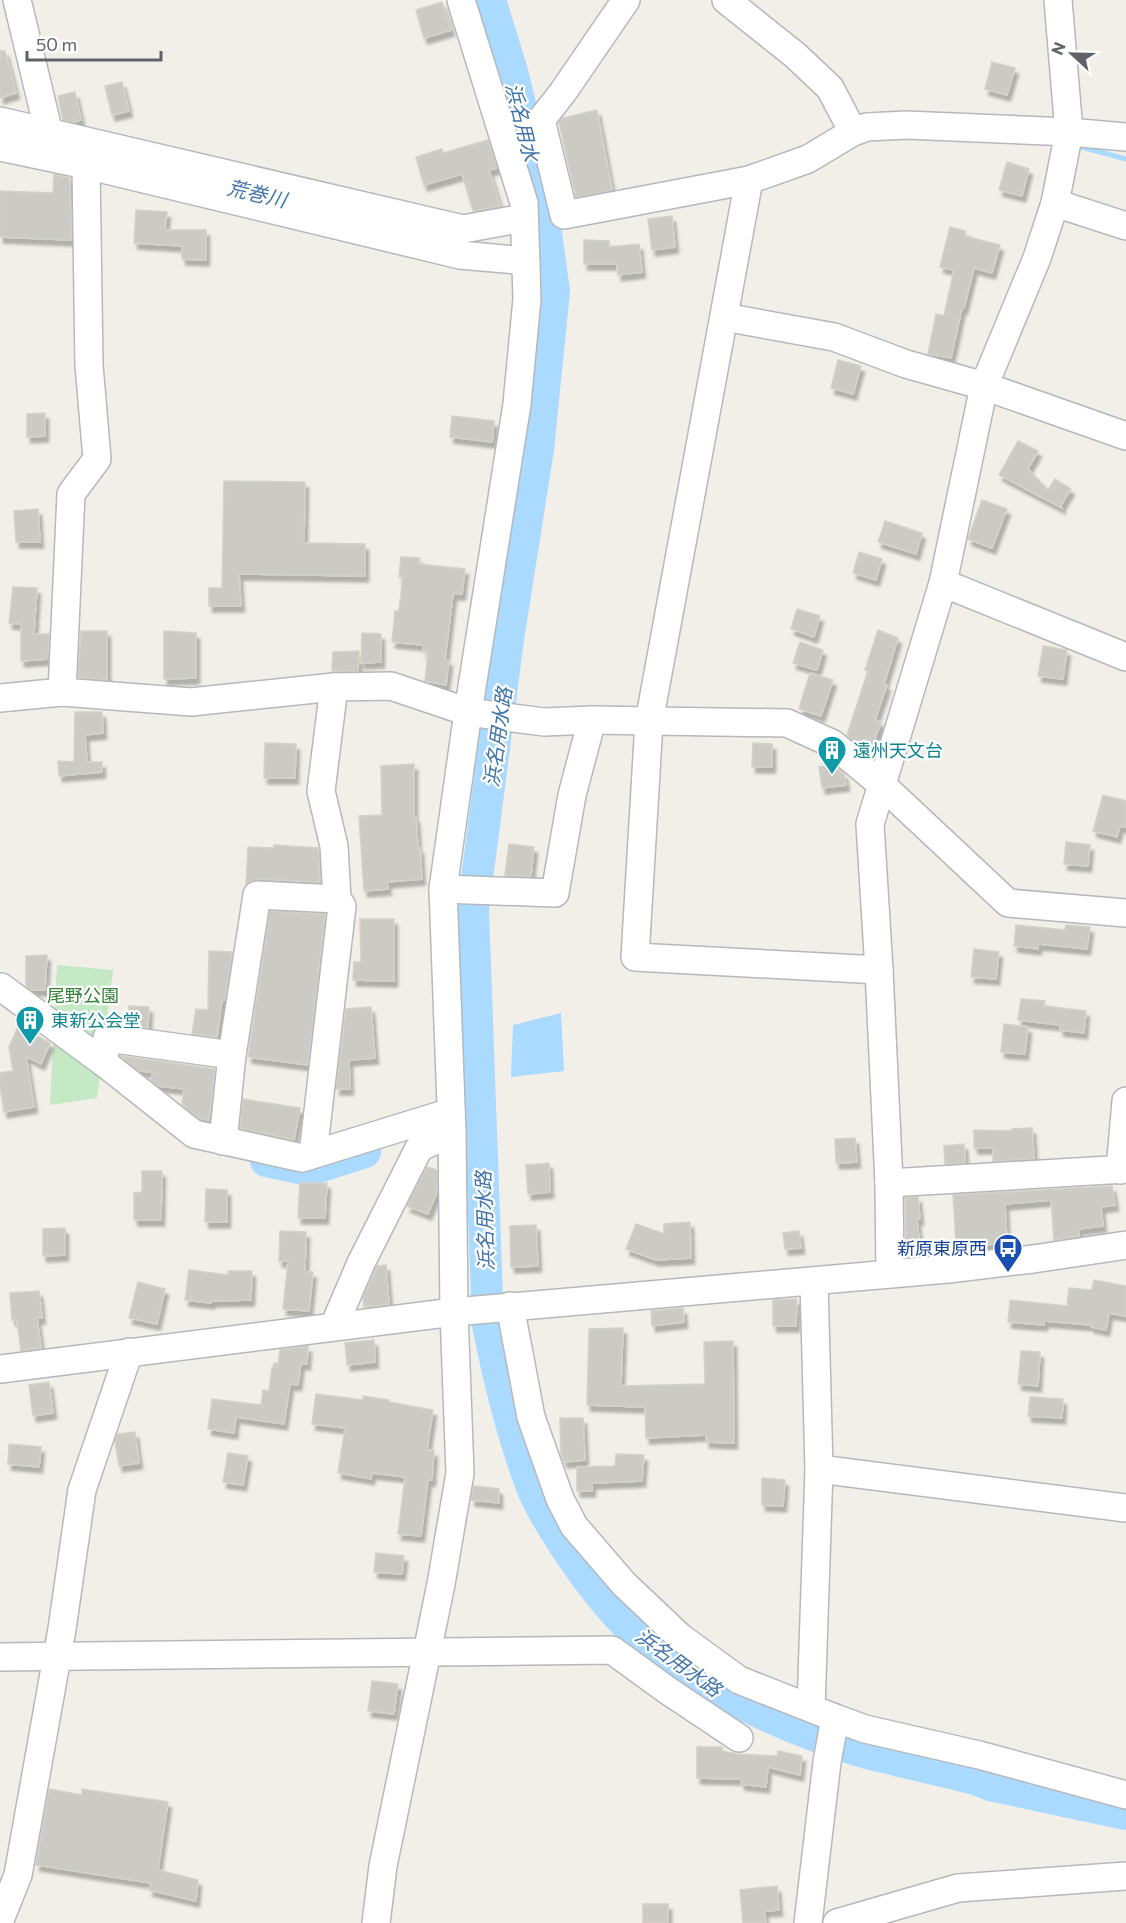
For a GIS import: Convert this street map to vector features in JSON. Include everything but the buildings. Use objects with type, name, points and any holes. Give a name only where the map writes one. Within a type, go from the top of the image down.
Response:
[{"type":"street","points":[[17,0],[46,146]]},
{"type":"street","points":[[376,1923],[383,1866],[429,1644],[460,1473],[462,1311],[451,1123],[453,890],[473,712],[517,404],[527,299],[524,203],[461,0]]},
{"type":"street","points":[[510,160],[564,92],[626,0]]},
{"type":"street","points":[[726,0],[795,55],[830,88],[853,132]]},
{"type":"street","points":[[890,1273],[889,1183],[870,824],[880,784],[943,583],[984,386],[1037,258],[1055,203],[1069,132],[1059,0]]},
{"type":"street","points":[[541,120],[564,214],[749,180],[808,159],[853,132],[867,127],[906,125],[1126,136]]},
{"type":"street","points":[[0,121],[86,165],[460,255],[526,261]]},
{"type":"street","points":[[0,147],[46,146],[463,229],[524,218]]},
{"type":"street","points":[[62,692],[71,494],[97,459],[89,365],[86,165]]},
{"type":"street","points":[[749,180],[649,722],[635,957],[879,970]]},
{"type":"street","points":[[1055,203],[1126,226]]},
{"type":"street","points":[[724,317],[834,337],[906,364],[984,386],[1126,436]]},
{"type":"street","points":[[943,583],[1126,657]]},
{"type":"street","points":[[0,698],[62,692],[191,702],[334,687],[391,686],[473,712],[544,722],[592,720],[787,723],[833,744],[880,784],[1008,903],[1126,913]]},
{"type":"street","points":[[313,1154],[342,906],[337,899],[334,846],[321,791],[334,687]]},
{"type":"street","points":[[453,890],[555,893],[572,795],[592,720]]},
{"type":"street","points":[[223,1141],[232,1055],[257,894],[337,899]]},
{"type":"street","points":[[0,988],[103,1062],[194,1134],[302,1158],[451,1123]]},
{"type":"street","points":[[103,1062],[107,1038],[232,1055]]},
{"type":"street","points":[[889,1183],[1123,1169],[1126,1101]]},
{"type":"street","points":[[334,1326],[361,1263],[419,1148],[451,1123]]},
{"type":"street","points":[[0,1370],[462,1311],[814,1281],[1033,1259],[1126,1245]]},
{"type":"street","points":[[808,1923],[827,1762],[814,1281]]},
{"type":"street","points":[[510,1306],[531,1417],[560,1499],[574,1526],[624,1584],[680,1637],[739,1680],[826,1719],[979,1755],[1126,1795]]},
{"type":"street","points":[[0,1920],[18,1875],[58,1648],[82,1490],[129,1352]]},
{"type":"street","points":[[819,1469],[1126,1508]]},
{"type":"street","points":[[0,1657],[58,1648],[429,1644],[612,1650],[739,1738]]},
{"type":"street","points":[[837,1923],[958,1888],[1126,1876]]},
{"type":"green space","name":"尾野公園","points":[[57,965],[113,970],[97,1098],[50,1105]]},
{"type":"water","points":[[561,1013],[564,1071],[511,1077],[513,1025]]},
{"type":"waterway","name":"浜名用水路","points":[[490,0],[513,75],[539,183],[554,291],[538,449],[508,639],[473,910],[488,1325],[507,1407],[525,1467],[536,1496],[556,1532],[614,1612],[643,1640],[692,1676],[774,1719],[860,1751],[975,1779],[990,1785],[1126,1814]]},
{"type":"waterway","points":[[1078,146],[1126,159]]},
{"type":"waterway","points":[[545,223],[558,221]]},
{"type":"waterway","points":[[266,1161],[309,1170],[365,1152]]},
{"type":"waterway","points":[[617,1640],[642,1640]]},
{"type":"place","name":"遠州天文台","points":[[832,776]]},
{"type":"place","name":"東新公会堂","points":[[30,1046]]},
{"type":"place","name":"新原東原西","points":[[1008,1274]]},
{"type":"water label","name":"浜名用水","points":[[523,122]]},
{"type":"water label","name":"荒巻川","points":[[257,193]]}]
